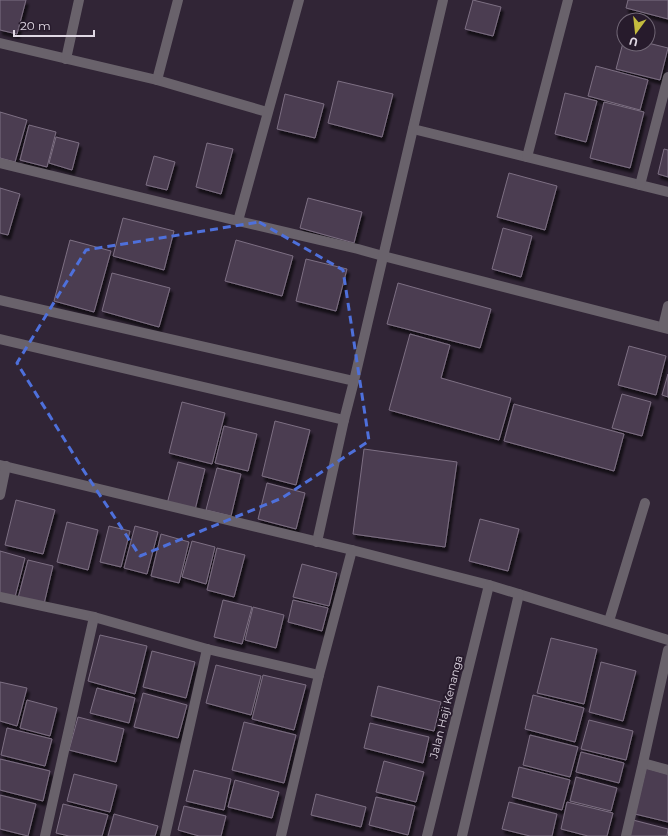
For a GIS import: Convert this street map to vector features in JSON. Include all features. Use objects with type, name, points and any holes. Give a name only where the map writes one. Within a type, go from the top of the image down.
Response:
[{"type":"street","points":[[66,59],[79,0]]},
{"type":"street","points":[[157,80],[178,0]]},
{"type":"street","points":[[238,221],[299,0]]},
{"type":"street","points":[[317,542],[344,420],[443,0]]},
{"type":"street","points":[[528,157],[568,0]]},
{"type":"street","points":[[0,43],[157,80],[268,112]]},
{"type":"street","points":[[640,185],[668,77]]},
{"type":"street","points":[[413,129],[668,192]]},
{"type":"street","points":[[0,163],[358,249],[666,328],[668,306]]},
{"type":"street","points":[[0,300],[354,381]]},
{"type":"street","points":[[0,339],[344,420]]},
{"type":"street","points":[[0,495],[3,466],[352,550],[489,585],[668,640]]},
{"type":"street","points":[[609,622],[645,503]]},
{"type":"street","points":[[281,836],[319,675],[352,550]]},
{"type":"street","name":"Jalan Haji Kenanga","points":[[427,836],[489,585]]},
{"type":"street","points":[[462,836],[519,594]]},
{"type":"street","points":[[0,597],[94,617],[207,649],[319,675]]},
{"type":"street","points":[[45,836],[94,617]]},
{"type":"street","points":[[165,836],[207,649]]},
{"type":"street","points":[[626,836],[668,650]]},
{"type":"street","points":[[643,763],[668,770]]},
{"type":"highlighted area","points":[[259,222],[343,270],[369,441],[282,498],[140,556],[82,468],[17,363],[86,250]]},
{"type":"building","points":[[0,0],[26,0],[17,34],[0,30]]},
{"type":"building","points":[[473,0],[501,7],[493,36],[465,29]]},
{"type":"building","points":[[628,0],[668,0],[668,19],[656,16],[656,12],[641,12],[626,8]]},
{"type":"building","points":[[656,45],[668,48],[660,80],[616,69],[621,52],[656,52]]},
{"type":"building","points":[[596,66],[648,80],[640,110],[588,96]]},
{"type":"building","points":[[338,81],[393,94],[382,137],[328,123]]},
{"type":"building","points":[[565,93],[597,101],[586,142],[555,134]]},
{"type":"building","points":[[285,94],[324,104],[315,138],[277,129]]},
{"type":"building","points":[[604,102],[644,112],[630,168],[590,158]]},
{"type":"building","points":[[0,112],[27,120],[15,162],[0,158]]},
{"type":"building","points":[[29,125],[56,132],[47,167],[20,160]]},
{"type":"building","points":[[56,137],[79,143],[72,170],[49,163]]},
{"type":"building","points":[[207,143],[233,149],[221,194],[196,187]]},
{"type":"building","points":[[664,149],[668,150],[668,177],[658,174]]},
{"type":"building","points":[[154,156],[175,162],[167,190],[146,185]]},
{"type":"building","points":[[509,173],[557,186],[545,230],[497,217]]},
{"type":"building","points":[[0,188],[20,194],[8,235],[0,233]]},
{"type":"building","points":[[308,198],[362,212],[354,243],[300,228]]},
{"type":"building","points":[[123,218],[174,231],[164,270],[113,256]]},
{"type":"building","points":[[503,228],[532,236],[521,277],[492,269]]},
{"type":"building","points":[[70,240],[111,251],[94,312],[54,301]]},
{"type":"building","points":[[236,240],[293,256],[282,296],[225,281]]},
{"type":"building","points":[[306,259],[347,269],[336,311],[296,301]]},
{"type":"building","points":[[112,273],[170,288],[159,327],[102,311]]},
{"type":"building","points":[[398,283],[491,309],[480,348],[387,324]]},
{"type":"building","points":[[410,334],[450,345],[441,378],[511,398],[499,440],[389,410]]},
{"type":"building","points":[[629,346],[666,356],[656,395],[618,385]]},
{"type":"building","points":[[668,374],[668,397],[662,395]]},
{"type":"building","points":[[622,394],[651,402],[642,436],[612,428]]},
{"type":"building","points":[[182,402],[225,413],[212,464],[169,453]]},
{"type":"building","points":[[514,404],[624,434],[614,471],[504,441]]},
{"type":"building","points":[[275,421],[310,430],[296,485],[262,476]]},
{"type":"building","points":[[224,426],[257,434],[248,471],[215,463]]},
{"type":"building","points":[[364,449],[457,462],[445,547],[353,534]]},
{"type":"building","points":[[178,462],[205,469],[195,510],[167,504]]},
{"type":"building","points":[[217,468],[241,474],[231,516],[206,510]]},
{"type":"building","points":[[267,483],[305,493],[296,529],[258,519]]},
{"type":"building","points":[[16,500],[55,510],[43,554],[5,545]]},
{"type":"building","points":[[480,519],[519,529],[508,571],[469,561]]},
{"type":"building","points":[[67,522],[98,530],[88,570],[57,562]]},
{"type":"building","points":[[109,526],[130,531],[121,567],[100,562]]},
{"type":"building","points":[[135,526],[158,532],[147,574],[124,568]]},
{"type":"building","points":[[161,534],[189,542],[179,583],[151,576]]},
{"type":"building","points":[[192,541],[215,547],[206,584],[182,577]]},
{"type":"building","points":[[217,548],[245,555],[234,597],[207,590]]},
{"type":"building","points":[[0,551],[25,558],[15,597],[0,593]]},
{"type":"building","points":[[28,560],[53,566],[44,604],[18,598]]},
{"type":"building","points":[[302,564],[337,573],[329,606],[293,597]]},
{"type":"building","points":[[223,600],[252,607],[242,644],[214,637]]},
{"type":"building","points":[[293,600],[328,608],[322,631],[288,622]]},
{"type":"building","points":[[253,607],[284,615],[276,648],[245,640]]},
{"type":"building","points":[[100,635],[147,646],[135,694],[88,681]]},
{"type":"building","points":[[551,638],[597,649],[584,704],[537,693]]},
{"type":"building","points":[[152,651],[195,662],[186,698],[143,687]]},
{"type":"building","points":[[601,662],[636,671],[623,721],[589,712]]},
{"type":"building","points":[[216,665],[261,676],[251,715],[206,703]]},
{"type":"building","points":[[263,675],[306,685],[294,730],[252,719]]},
{"type":"building","points":[[0,682],[27,688],[17,726],[0,721]]},
{"type":"building","points":[[378,686],[441,702],[434,731],[371,716]]},
{"type":"building","points":[[97,688],[135,698],[129,723],[90,713]]},
{"type":"building","points":[[143,693],[187,705],[178,738],[134,727]]},
{"type":"building","points":[[533,695],[584,708],[575,742],[525,729]]},
{"type":"building","points":[[27,700],[57,708],[50,736],[20,728]]},
{"type":"building","points":[[78,717],[124,729],[116,762],[69,750]]},
{"type":"building","points":[[589,720],[633,731],[626,760],[581,749]]},
{"type":"building","points":[[244,722],[296,735],[284,783],[232,770]]},
{"type":"building","points":[[370,723],[429,737],[423,763],[364,748]]},
{"type":"building","points":[[7,728],[52,739],[45,766],[1,755]]},
{"type":"building","points":[[530,735],[578,747],[570,777],[523,765]]},
{"type":"building","points":[[581,752],[624,763],[619,783],[576,772]]},
{"type":"building","points":[[0,759],[50,771],[43,801],[0,790]]},
{"type":"building","points":[[384,761],[424,772],[416,802],[376,792]]},
{"type":"building","points":[[519,767],[570,780],[562,810],[512,797]]},
{"type":"building","points":[[646,768],[668,774],[668,822],[635,814]]},
{"type":"building","points":[[194,770],[231,779],[224,810],[186,801]]},
{"type":"building","points":[[74,774],[117,785],[110,812],[67,801]]},
{"type":"building","points":[[576,777],[617,788],[611,811],[570,801]]},
{"type":"building","points":[[235,780],[279,792],[272,818],[228,807]]},
{"type":"building","points":[[316,794],[366,807],[361,827],[311,815]]},
{"type":"building","points":[[0,795],[36,804],[28,836],[0,829]]},
{"type":"building","points":[[376,797],[415,806],[408,835],[369,825]]},
{"type":"building","points":[[509,802],[557,814],[552,836],[530,836],[502,829]]},
{"type":"building","points":[[567,802],[613,813],[607,836],[588,836],[561,829]]},
{"type":"building","points":[[63,804],[108,815],[102,836],[69,836],[56,833]]},
{"type":"building","points":[[184,806],[226,816],[221,836],[199,836],[178,830]]},
{"type":"building","points":[[114,814],[158,826],[155,836],[108,836]]},
{"type":"building","points":[[633,820],[668,829],[667,836],[629,836]]}]
